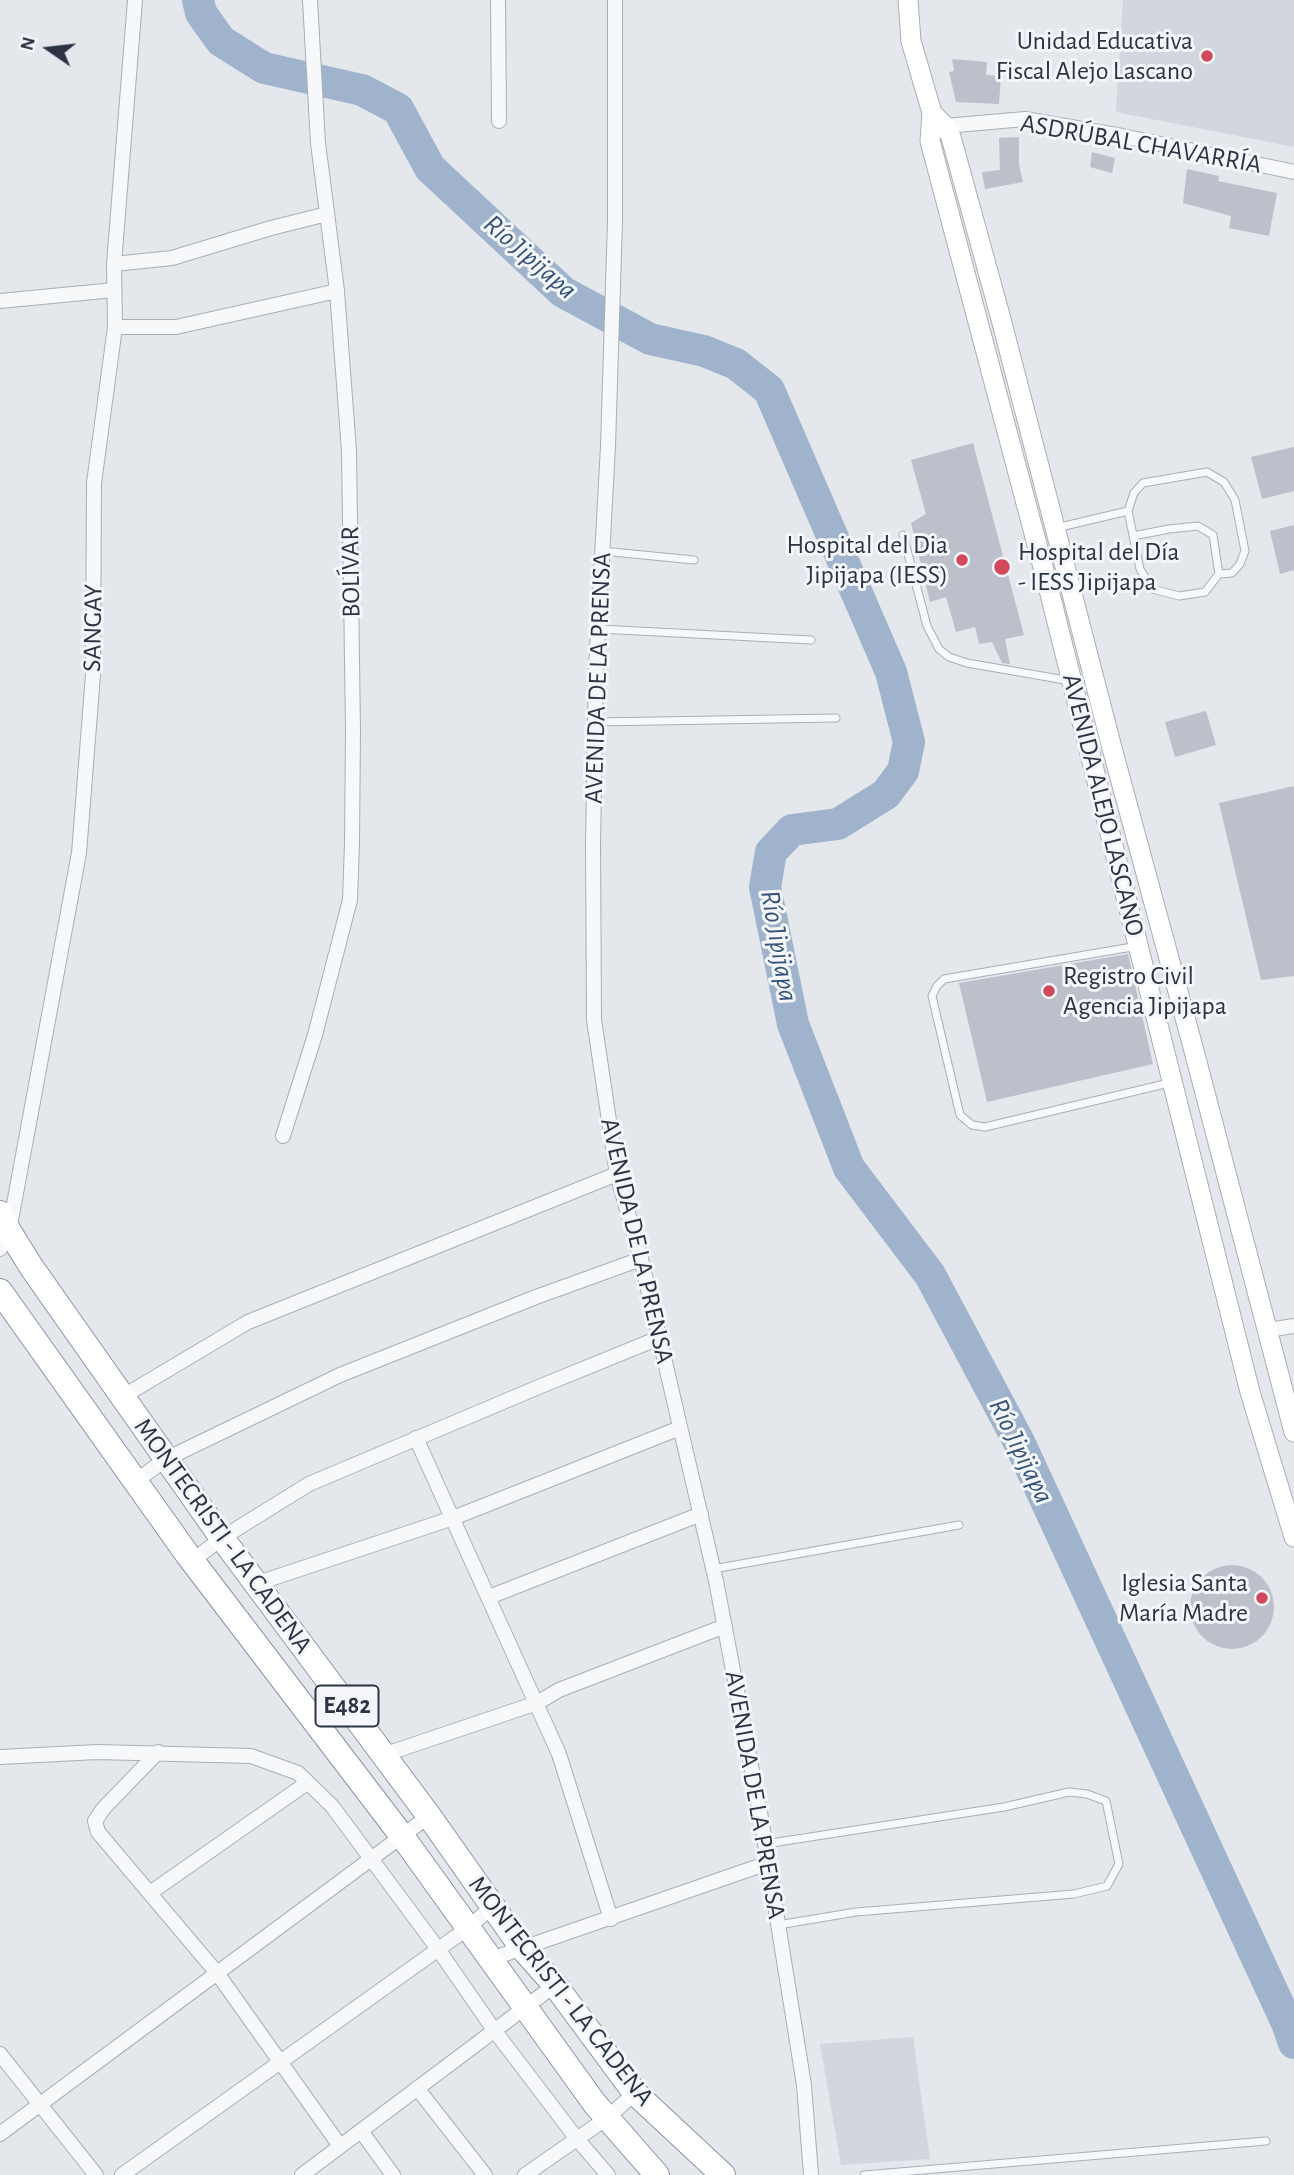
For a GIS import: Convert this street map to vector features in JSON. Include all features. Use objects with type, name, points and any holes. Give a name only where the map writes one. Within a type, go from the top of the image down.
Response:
[{"type":"highway","name":"MONTECRISTI - LA CADENA","points":[[3,1231],[32,1268],[255,1584],[429,1816],[522,1948],[555,1985],[635,2093],[723,2175]]},
{"type":"highway","name":"MONTECRISTI - LA CADENA","points":[[0,1291],[192,1561],[402,1836],[594,2104],[657,2175]]},
{"type":"main road","name":"AVENIDA ALEJO LASCANO","points":[[908,0],[911,41],[939,119],[951,137],[994,293],[1294,1432]]},
{"type":"main road","name":"AVENIDA ALEJO LASCANO","points":[[939,119],[930,141],[1071,681],[1250,1392],[1294,1537]]},
{"type":"street","name":"SANGAY","points":[[3,1231],[79,853],[93,675],[94,483],[115,327],[114,264],[135,0]]},
{"type":"street","name":"BOLÍVAR","points":[[283,1136],[315,1035],[350,900],[353,730],[349,451],[337,291],[318,143],[310,0]]},
{"type":"street","points":[[498,0],[499,121]]},
{"type":"street","name":"AVENIDA DE LA PRENSA","points":[[615,0],[615,221],[595,722],[594,1020],[617,1174],[641,1259],[725,1626],[765,1844],[804,2085],[811,2175]]},
{"type":"street","name":"ASDRÚBAL CHAVARRÍA","points":[[939,119],[1025,119],[1294,172]]},
{"type":"street","points":[[114,264],[172,258],[327,214]]},
{"type":"street","points":[[0,301],[114,290]]},
{"type":"street","points":[[115,327],[176,327],[337,291]]},
{"type":"street","points":[[122,1397],[248,1322],[617,1174]]},
{"type":"street","points":[[136,1481],[166,1459],[340,1375],[536,1297],[641,1259]]},
{"type":"street","points":[[1268,1330],[1294,1326]]},
{"type":"street","points":[[192,1561],[222,1538],[309,1483],[659,1338]]},
{"type":"street","points":[[255,1584],[453,1518],[680,1428]]},
{"type":"street","points":[[416,1438],[559,1754],[611,1919]]},
{"type":"street","points":[[489,1597],[701,1514]]},
{"type":"street","points":[[383,1755],[537,1703],[559,1690],[725,1626]]},
{"type":"street","points":[[0,1757],[97,1752],[251,1756],[299,1773],[332,1806],[494,2030],[577,2139],[608,2175]]},
{"type":"street","points":[[158,1752],[103,1809],[95,1821],[98,1832],[217,1973],[340,2147]]},
{"type":"street","points":[[149,1893],[307,1783]]},
{"type":"street","points":[[0,2134],[429,1816]]},
{"type":"street","points":[[491,1959],[768,1863]]},
{"type":"street","points":[[122,2175],[468,1928],[493,1906]]},
{"type":"street","points":[[302,2175],[555,1985]]},
{"type":"street","points":[[0,2054],[96,2175]]},
{"type":"street","points":[[417,2088],[485,2175]]},
{"type":"street","points":[[525,2175],[607,2118],[635,2093]]},
{"type":"street","points":[[361,2131],[393,2175]]},
{"type":"lane","points":[[1133,536],[1198,526],[1213,536],[1219,574],[1205,592],[1180,596],[1152,589],[1140,569],[1133,536],[1128,511],[1133,493],[1143,484],[1207,472],[1224,482],[1235,500],[1245,551],[1240,564],[1232,573],[1219,574]]},
{"type":"lane","points":[[1055,528],[1128,511]]},
{"type":"lane","points":[[903,535],[927,626],[939,649],[949,657],[967,663],[1071,681]]},
{"type":"lane","points":[[602,551],[694,560]]},
{"type":"lane","points":[[598,629],[811,640]]},
{"type":"lane","points":[[595,722],[836,718]]},
{"type":"lane","points":[[1138,946],[944,979],[932,996],[960,1115],[972,1125],[985,1127],[1173,1082]]},
{"type":"lane","points":[[713,1569],[959,1525]]},
{"type":"lane","points":[[765,1844],[1004,1807],[1069,1792],[1087,1794],[1106,1801],[1119,1864],[1107,1886],[1074,1894],[856,1912],[778,1925]]},
{"type":"lane","points":[[863,2175],[1266,2141]]},
{"type":"shaded area","name":"Unidad Educativa Fiscal Alejo Lascano","points":[[1123,0],[1294,0],[1294,147],[1116,112]]},
{"type":"shaded area","points":[[913,2037],[930,2159],[841,2165],[820,2044]]},
{"type":"building","points":[[952,59],[987,62],[986,75],[1001,76],[999,104],[956,102],[949,72],[954,71]]},
{"type":"building","points":[[1019,137],[1019,165],[1023,182],[985,189],[982,172],[1000,170],[999,138]]},
{"type":"building","points":[[1092,152],[1115,158],[1112,173],[1090,167]]},
{"type":"building","points":[[1187,169],[1219,176],[1218,181],[1277,193],[1269,236],[1229,228],[1231,216],[1183,203]]},
{"type":"building","name":"Hospital del Dia Jipijapa (IESS)","points":[[973,443],[1024,635],[1005,639],[1010,664],[1002,663],[992,642],[979,644],[975,627],[956,632],[946,597],[930,602],[911,523],[926,514],[911,460]]},
{"type":"building","points":[[1294,447],[1294,491],[1262,499],[1251,457]]},
{"type":"building","points":[[1294,525],[1294,570],[1280,574],[1270,531]]},
{"type":"building","points":[[1206,711],[1216,745],[1175,757],[1165,722]]},
{"type":"building","points":[[1294,786],[1294,976],[1261,980],[1219,803]]},
{"type":"building","points":[[1128,954],[1153,1064],[987,1102],[959,983]]},
{"type":"building","points":[[1232,1565],[1248,1568],[1262,1577],[1271,1591],[1274,1607],[1271,1623],[1262,1637],[1248,1646],[1232,1649],[1216,1646],[1202,1637],[1193,1623],[1190,1607],[1193,1591],[1202,1577],[1216,1568]]},
{"type":"waterway","name":"Río Jipijapa","points":[[198,0],[201,13],[221,41],[264,68],[362,90],[398,109],[430,168],[563,292],[650,339],[704,351],[736,364],[769,390],[891,672],[909,742],[903,771],[886,794],[838,824],[792,830],[771,852],[765,887],[793,1024],[849,1168],[930,1275],[1019,1442],[1294,2043]]},
{"type":"place","name":"Unidad Educativa Fiscal Alejo Lascano","points":[[1207,56]]},
{"type":"place","name":"Hospital del Dia Jipijapa (IESS)","points":[[962,560]]},
{"type":"place","name":"Hospital del Día - IESS Jipijapa","points":[[1002,567]]},
{"type":"place","name":"Registro Civil Agencia Jipijapa","points":[[1049,991]]},
{"type":"place","name":"Iglesia Santa María Madre","points":[[1262,1598]]}]
